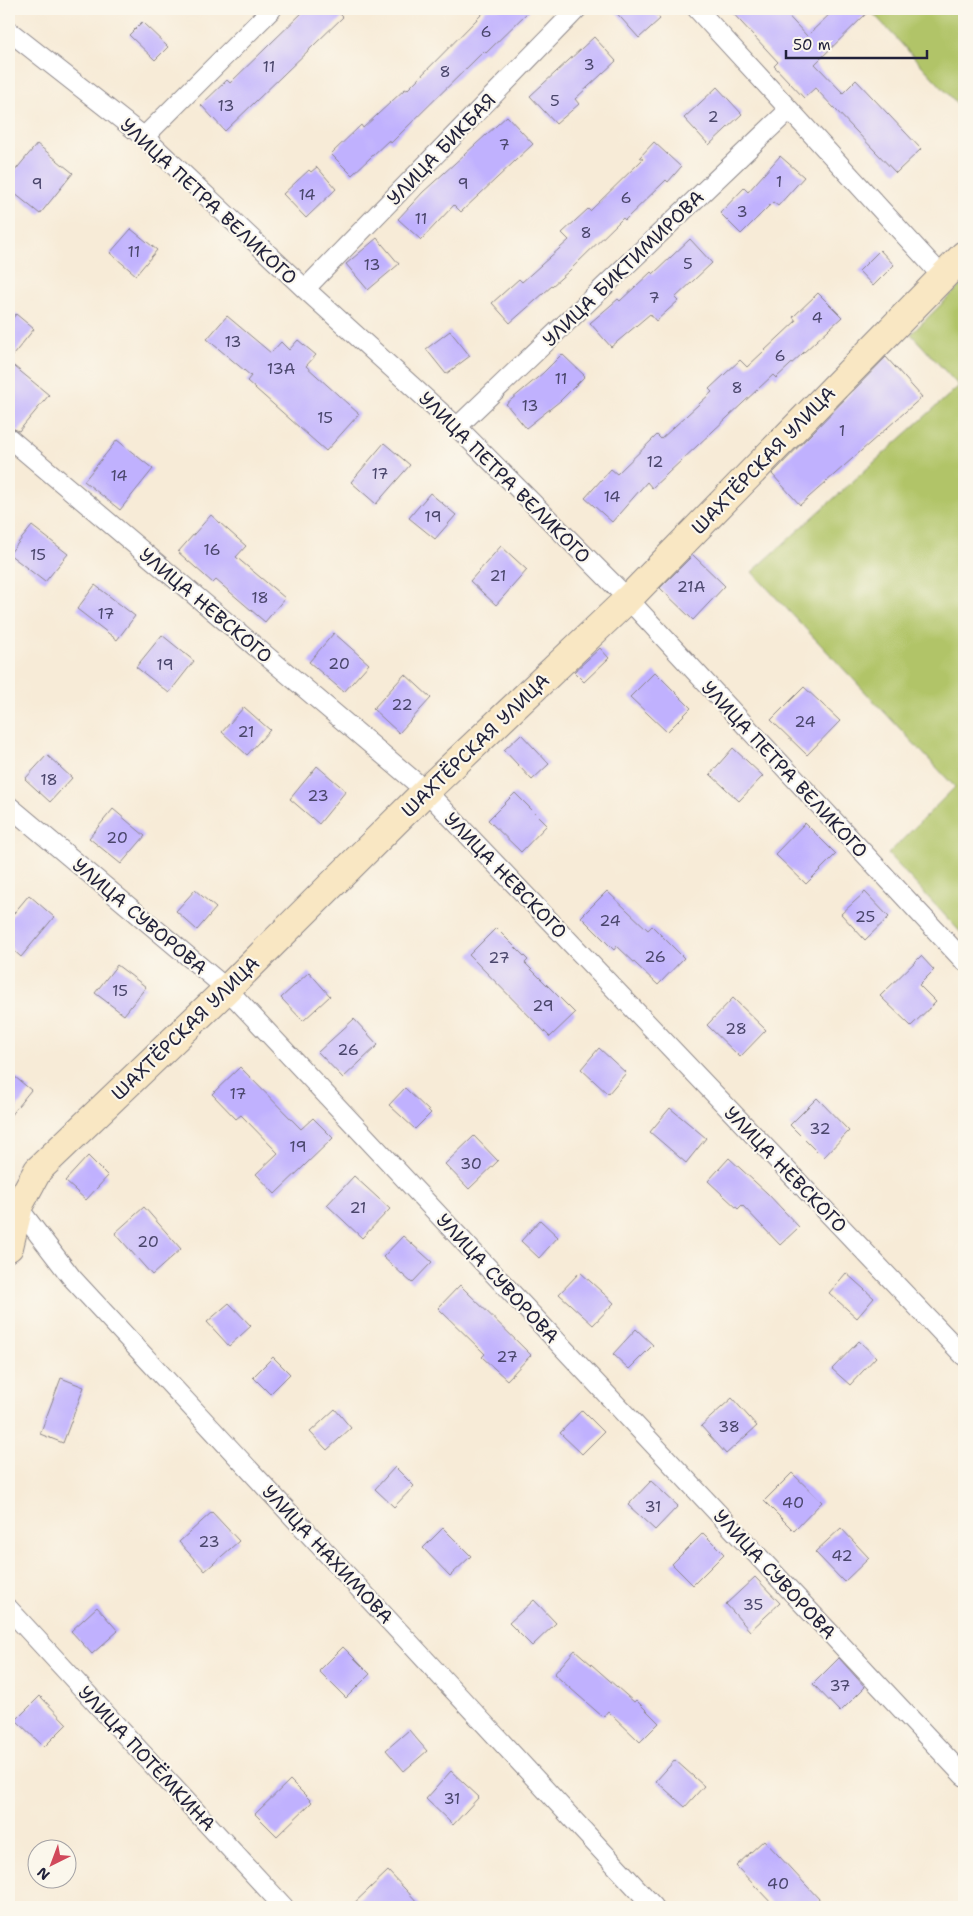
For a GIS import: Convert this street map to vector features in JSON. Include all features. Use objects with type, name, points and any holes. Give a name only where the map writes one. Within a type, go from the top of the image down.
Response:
[{"type":"street","points":[[144,137],[272,9]]},
{"type":"street","name":"УЛИЦА БИКБАЯ","points":[[305,290],[577,9]]},
{"type":"street","points":[[697,9],[942,276]]},
{"type":"street","name":"УЛИЦА ПЕТРА ВЕЛИКОГО","points":[[9,31],[144,137],[305,290],[457,427],[628,599],[964,961]]},
{"type":"street","name":"УЛИЦА БИКТИМИРОВА","points":[[457,427],[789,110]]},
{"type":"street","name":"ШАХТЁРСКАЯ УЛИЦА","points":[[9,1247],[14,1201],[38,1170],[227,989],[426,792],[628,599],[964,255]]},
{"type":"street","name":"УЛИЦА НЕВСКОГО","points":[[9,438],[426,792],[964,1356]]},
{"type":"street","name":"УЛИЦА СУВОРОВА","points":[[9,806],[227,989],[964,1776]]},
{"type":"street","name":"УЛИЦА НАХИМОВА","points":[[14,1201],[72,1278],[654,1907]]},
{"type":"street","name":"УЛИЦА ПОТЁМКИНА","points":[[9,1609],[284,1907]]},
{"type":"green space","points":[[869,9],[964,9],[964,111]]},
{"type":"green space","points":[[964,282],[964,936],[888,854],[955,787],[752,572],[959,386],[911,334]]},
{"type":"building","points":[[306,9],[335,9],[343,17],[225,131],[201,105],[227,80],[230,83]]},
{"type":"building","points":[[487,9],[531,9],[486,53],[484,51],[391,143],[389,140],[352,175],[331,154],[361,125],[363,128],[405,89],[407,90]]},
{"type":"building","points":[[613,9],[651,9],[660,19],[639,38]]},
{"type":"building","points":[[729,9],[782,9],[807,36],[835,9],[871,9],[815,64],[843,93],[856,80],[921,149],[896,173],[815,88],[804,98],[774,66],[778,62]]},
{"type":"building","points":[[142,22],[168,47],[155,60],[129,35]]},
{"type":"building","points":[[594,37],[616,61],[575,99],[579,104],[556,124],[530,96]]},
{"type":"building","points":[[717,87],[742,114],[709,145],[684,118]]},
{"type":"building","points":[[507,116],[533,144],[461,212],[454,205],[421,240],[398,219],[423,192]]},
{"type":"building","points":[[654,142],[681,167],[668,182],[666,180],[625,220],[623,218],[569,271],[510,323],[492,303],[519,279],[522,282],[569,240],[562,233],[588,209],[590,211],[643,159],[640,157]]},
{"type":"building","points":[[37,144],[73,173],[40,214],[9,189],[9,178]]},
{"type":"building","points":[[780,156],[804,177],[778,206],[773,202],[741,234],[720,213],[744,188],[748,192]]},
{"type":"building","points":[[317,167],[336,189],[306,218],[283,194],[309,170],[311,172]]},
{"type":"building","points":[[131,229],[157,250],[136,275],[110,253]]},
{"type":"building","points":[[377,238],[399,264],[368,290],[346,264]]},
{"type":"building","points":[[690,239],[712,263],[675,298],[678,301],[656,321],[650,314],[611,347],[590,323],[618,299],[620,301],[651,272],[653,274]]},
{"type":"building","points":[[880,250],[894,265],[873,286],[859,271]]},
{"type":"building","points":[[818,293],[842,317],[776,378],[773,375],[652,488],[647,482],[612,522],[585,498],[611,469],[617,474],[657,435],[661,439],[712,392],[709,389],[740,360],[747,367],[796,321],[793,317]]},
{"type":"building","points":[[16,314],[34,329],[9,360],[9,323]]},
{"type":"building","points":[[227,316],[271,353],[281,342],[289,350],[298,340],[316,355],[306,366],[359,414],[326,451],[247,381],[251,376],[207,339]]},
{"type":"building","points":[[450,331],[470,356],[446,374],[426,349]]},
{"type":"building","points":[[562,354],[585,376],[560,401],[526,428],[506,404],[543,373]]},
{"type":"building","points":[[886,357],[922,397],[800,505],[772,474]]},
{"type":"building","points":[[9,362],[49,395],[19,431],[9,427]]},
{"type":"building","points":[[117,440],[153,469],[120,510],[84,481]]},
{"type":"building","points":[[384,443],[410,465],[376,504],[351,482]]},
{"type":"building","points":[[430,493],[456,515],[435,539],[409,518]]},
{"type":"building","points":[[211,515],[246,546],[236,557],[285,598],[265,622],[216,580],[213,583],[178,552]]},
{"type":"building","points":[[32,526],[68,554],[45,582],[9,554]]},
{"type":"building","points":[[501,546],[527,570],[496,605],[470,581]]},
{"type":"building","points":[[693,555],[725,586],[693,620],[660,588]]},
{"type":"building","points":[[95,585],[135,616],[117,640],[77,609]]},
{"type":"building","points":[[334,633],[369,664],[344,692],[309,662]]},
{"type":"building","points":[[162,635],[194,661],[169,693],[136,667]]},
{"type":"building","points":[[600,648],[609,658],[584,682],[574,672]]},
{"type":"building","points":[[655,672],[691,708],[667,732],[630,697]]},
{"type":"building","points":[[405,674],[431,698],[399,733],[373,709]]},
{"type":"building","points":[[804,687],[840,721],[807,755],[771,720]]},
{"type":"building","points":[[244,707],[270,730],[247,755],[222,732]]},
{"type":"building","points":[[521,734],[549,764],[532,780],[504,750]]},
{"type":"building","points":[[733,748],[763,776],[739,801],[710,774]]},
{"type":"building","points":[[47,755],[72,778],[50,802],[25,779]]},
{"type":"building","points":[[317,766],[346,791],[319,824],[290,799]]},
{"type":"building","points":[[515,793],[547,825],[521,852],[488,820]]},
{"type":"building","points":[[113,809],[145,836],[121,864],[89,838]]},
{"type":"building","points":[[805,823],[836,854],[806,884],[775,854]]},
{"type":"building","points":[[195,890],[216,908],[197,930],[176,911]]},
{"type":"building","points":[[607,891],[648,930],[652,926],[684,958],[658,985],[617,946],[614,950],[581,917]]},
{"type":"building","points":[[865,892],[889,917],[865,940],[841,914]]},
{"type":"building","points":[[29,895],[54,917],[21,957],[9,946],[9,919]]},
{"type":"building","points":[[496,928],[528,960],[525,963],[575,1013],[550,1037],[469,955]]},
{"type":"building","points":[[921,956],[934,970],[919,985],[936,1002],[911,1026],[880,996]]},
{"type":"building","points":[[117,965],[146,987],[124,1015],[95,993]]},
{"type":"building","points":[[309,972],[330,996],[303,1021],[281,998]]},
{"type":"building","points":[[733,998],[766,1030],[740,1057],[707,1025]]},
{"type":"building","points":[[354,1019],[378,1045],[343,1078],[318,1052]]},
{"type":"building","points":[[599,1048],[626,1073],[608,1094],[581,1069]]},
{"type":"building","points":[[240,1067],[301,1129],[313,1118],[333,1138],[275,1194],[256,1174],[278,1153],[241,1115],[236,1119],[212,1094]]},
{"type":"building","points":[[9,1072],[31,1090],[9,1117]]},
{"type":"building","points":[[405,1088],[431,1113],[415,1129],[389,1105]]},
{"type":"building","points":[[817,1098],[849,1131],[823,1158],[790,1125]]},
{"type":"building","points":[[670,1108],[706,1138],[686,1163],[650,1132]]},
{"type":"building","points":[[474,1136],[498,1161],[469,1189],[445,1164]]},
{"type":"building","points":[[88,1156],[108,1176],[86,1200],[65,1181]]},
{"type":"building","points":[[729,1158],[767,1193],[799,1227],[780,1245],[742,1205],[738,1209],[708,1181]]},
{"type":"building","points":[[354,1176],[390,1209],[362,1238],[327,1205]]},
{"type":"building","points":[[144,1207],[181,1249],[152,1275],[115,1233]]},
{"type":"building","points":[[540,1220],[558,1237],[539,1258],[521,1241]]},
{"type":"building","points":[[403,1236],[432,1262],[412,1283],[383,1257]]},
{"type":"building","points":[[580,1272],[614,1303],[593,1325],[559,1294]]},
{"type":"building","points":[[846,1273],[874,1298],[857,1318],[829,1293]]},
{"type":"building","points":[[460,1285],[531,1355],[507,1380],[482,1357],[485,1354],[438,1308]]},
{"type":"building","points":[[229,1303],[251,1326],[229,1346],[207,1322]]},
{"type":"building","points":[[636,1329],[653,1345],[629,1369],[613,1354]]},
{"type":"building","points":[[859,1341],[876,1357],[850,1385],[832,1369]]},
{"type":"building","points":[[273,1357],[290,1374],[270,1394],[253,1377]]},
{"type":"building","points":[[61,1378],[84,1387],[63,1443],[40,1434]]},
{"type":"building","points":[[732,1398],[757,1426],[726,1454],[701,1426]]},
{"type":"building","points":[[335,1409],[351,1428],[327,1450],[310,1432]]},
{"type":"building","points":[[582,1410],[604,1432],[582,1454],[560,1433]]},
{"type":"building","points":[[395,1467],[414,1486],[394,1507],[375,1489]]},
{"type":"building","points":[[792,1473],[822,1502],[794,1531],[764,1501]]},
{"type":"building","points":[[651,1481],[678,1506],[655,1530],[628,1505]]},
{"type":"building","points":[[212,1512],[239,1541],[205,1571],[179,1542]]},
{"type":"building","points":[[443,1528],[471,1556],[450,1576],[423,1548]]},
{"type":"building","points":[[841,1528],[869,1558],[844,1582],[815,1552]]},
{"type":"building","points":[[703,1533],[724,1554],[693,1585],[672,1564]]},
{"type":"building","points":[[755,1577],[780,1603],[750,1631],[726,1604]]},
{"type":"building","points":[[534,1600],[556,1623],[532,1646],[509,1623]]},
{"type":"building","points":[[97,1607],[118,1631],[92,1654],[71,1631]]},
{"type":"building","points":[[343,1647],[370,1674],[346,1698],[319,1671]]},
{"type":"building","points":[[575,1650],[634,1702],[636,1700],[659,1723],[640,1742],[608,1711],[603,1717],[554,1674]]},
{"type":"building","points":[[839,1658],[865,1687],[840,1712],[813,1684]]},
{"type":"building","points":[[40,1696],[67,1724],[44,1747],[16,1720]]},
{"type":"building","points":[[409,1730],[427,1751],[404,1771],[386,1750]]},
{"type":"building","points":[[675,1760],[704,1786],[685,1807],[656,1781]]},
{"type":"building","points":[[451,1771],[479,1797],[453,1825],[426,1799]]},
{"type":"building","points":[[290,1780],[312,1802],[277,1836],[255,1814]]},
{"type":"building","points":[[764,1840],[820,1900],[812,1907],[775,1907],[736,1866]]},
{"type":"building","points":[[388,1871],[422,1907],[350,1907]]}]
